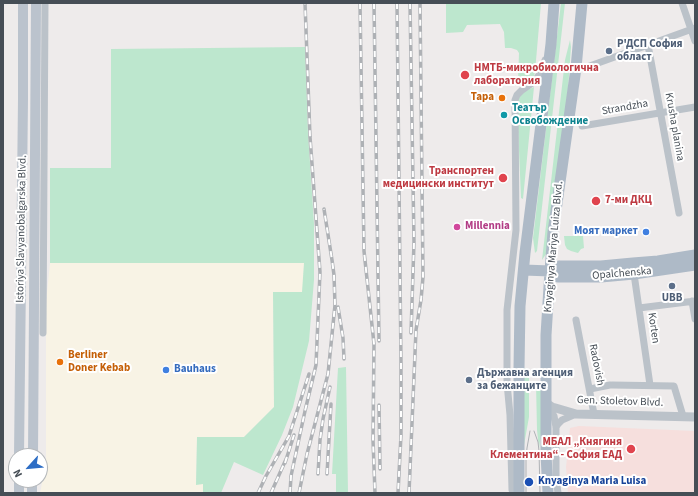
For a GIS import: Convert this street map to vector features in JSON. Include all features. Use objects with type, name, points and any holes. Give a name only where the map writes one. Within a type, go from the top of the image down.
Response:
[{"type":"main road","name":"Istoriya Slavyanobalgarska Blvd.","points":[[19,448],[23,3]]},
{"type":"main road","name":"Istoriya Slavyanobalgarska Blvd.","points":[[32,448],[36,3]]},
{"type":"main road","points":[[519,493],[519,327],[524,270],[551,44],[554,3]]},
{"type":"main road","name":"Knyaginya Mariya Luiza Blvd.","points":[[548,493],[546,454],[546,335],[550,271],[553,232],[576,68],[582,3]]},
{"type":"main road","name":"Opalchenska","points":[[524,270],[550,271],[559,266],[601,266],[658,261],[695,255]]},
{"type":"main road","name":"Opalchenska","points":[[550,271],[558,277],[601,277],[634,274],[695,265]]},
{"type":"street","name":"Istoriya Slavyanobalgarska Blvd.","points":[[43,333],[45,3]]},
{"type":"street","points":[[682,3],[693,29],[695,41]]},
{"type":"street","points":[[587,67],[693,29]]},
{"type":"street","points":[[513,493],[508,383],[507,310],[516,230],[515,100],[517,95],[522,90],[537,79],[551,44]]},
{"type":"street","name":"Krusha planina","points":[[648,45],[679,213]]},
{"type":"street","name":"Strandzha","points":[[582,126],[695,107]]},
{"type":"street","name":"Korten","points":[[634,274],[650,385]]},
{"type":"street","points":[[639,308],[694,301],[695,319]]},
{"type":"street","name":"Radovish","points":[[576,320],[594,414]]},
{"type":"street","points":[[590,389],[611,385],[674,386],[682,416]]},
{"type":"street","points":[[546,403],[554,416],[556,427],[556,478],[558,493]]},
{"type":"street","name":"Gen. Stoletov Blvd.","points":[[546,403],[559,410],[576,414],[695,417]]},
{"type":"street","points":[[556,427],[562,420],[576,414]]},
{"type":"shaded area","points":[[50,263],[304,263],[303,292],[273,293],[274,407],[244,437],[197,437],[196,484],[203,484],[203,493],[40,493],[41,488],[48,488],[48,448],[46,448],[46,302]]},
{"type":"shaded area","name":"МБАЛ „Княгиня Клементина“ - София ЕАД","points":[[579,426],[695,431],[695,493],[568,493],[566,467],[570,428]]},
{"type":"green space","points":[[446,3],[541,3],[534,76],[524,82],[518,82],[519,53],[517,50],[505,48],[504,32],[500,24],[467,25],[463,32],[446,33]]},
{"type":"green space","points":[[561,3],[565,3],[537,251],[535,253],[533,238]]},
{"type":"green space","points":[[570,40],[571,47],[568,90],[546,254],[542,260],[565,60]]},
{"type":"green space","points":[[305,47],[308,133],[314,224],[314,280],[309,341],[293,407],[282,435],[263,475],[234,462],[221,493],[203,493],[203,484],[196,485],[197,437],[244,437],[274,407],[273,292],[302,292],[304,263],[50,263],[50,168],[111,168],[111,49]]},
{"type":"green space","points":[[534,87],[523,199],[521,198],[517,103],[523,92]]},
{"type":"green space","points":[[564,236],[583,236],[584,248],[578,253],[567,249]]},
{"type":"green space","points":[[346,367],[348,493],[336,493],[336,474],[332,474],[338,368]]},
{"type":"green space","points":[[524,368],[529,369],[529,417],[524,445]]},
{"type":"green space","points":[[536,383],[541,383],[541,433],[539,449],[537,430]]},
{"type":"tram line","points":[[526,493],[526,458],[530,431]]},
{"type":"tram line","points":[[534,431],[538,442],[539,451],[540,493]]},
{"type":"railway","points":[[290,493],[291,476],[316,365],[320,272],[310,137],[305,3]]},
{"type":"railway","points":[[360,3],[364,251],[374,344],[373,440],[375,493]]},
{"type":"railway","points":[[374,3],[379,341]]},
{"type":"railway","points":[[397,3],[401,363],[401,435],[398,493]]},
{"type":"railway","points":[[410,3],[414,242],[411,333]]},
{"type":"railway","points":[[409,493],[416,330],[423,277],[420,3]]},
{"type":"railway","points":[[299,493],[307,454],[328,374],[335,305],[334,275],[324,209]]},
{"type":"railway","points":[[338,307],[343,338],[344,359]]},
{"type":"railway","points":[[258,493],[289,436],[309,374]]},
{"type":"railway","points":[[318,474],[320,440],[330,387]]},
{"type":"railway","points":[[327,474],[331,404]]},
{"type":"railway","points":[[379,405],[380,469]]},
{"type":"railway","points":[[285,463],[294,435]]},
{"type":"railway","points":[[271,493],[287,457]]},
{"type":"place","name":"Р'ДСП София област","points":[[609,51]]},
{"type":"place","name":"НМТБ-микробиологична лаборатория","points":[[465,75]]},
{"type":"place","name":"Тара","points":[[502,98]]},
{"type":"place","name":"Театър Освобождение","points":[[504,115]]},
{"type":"place","name":"Транспортен медицински институт","points":[[503,178]]},
{"type":"place","name":"7-ми ДКЦ","points":[[596,201]]},
{"type":"place","name":"Millennia","points":[[457,227]]},
{"type":"place","name":"Моят маркет","points":[[646,232]]},
{"type":"place","name":"UBB","points":[[672,286]]},
{"type":"place","name":"Berliner Doner Kebab","points":[[60,362]]},
{"type":"place","name":"Bauhaus","points":[[166,370]]},
{"type":"place","name":"Държавна агенция за бежанците","points":[[469,380]]},
{"type":"place","name":"МБАЛ „Княгиня Клементина“ - София ЕАД","points":[[631,449]]},
{"type":"place","name":"Knyaginya Maria Luisa","points":[[529,482]]}]
